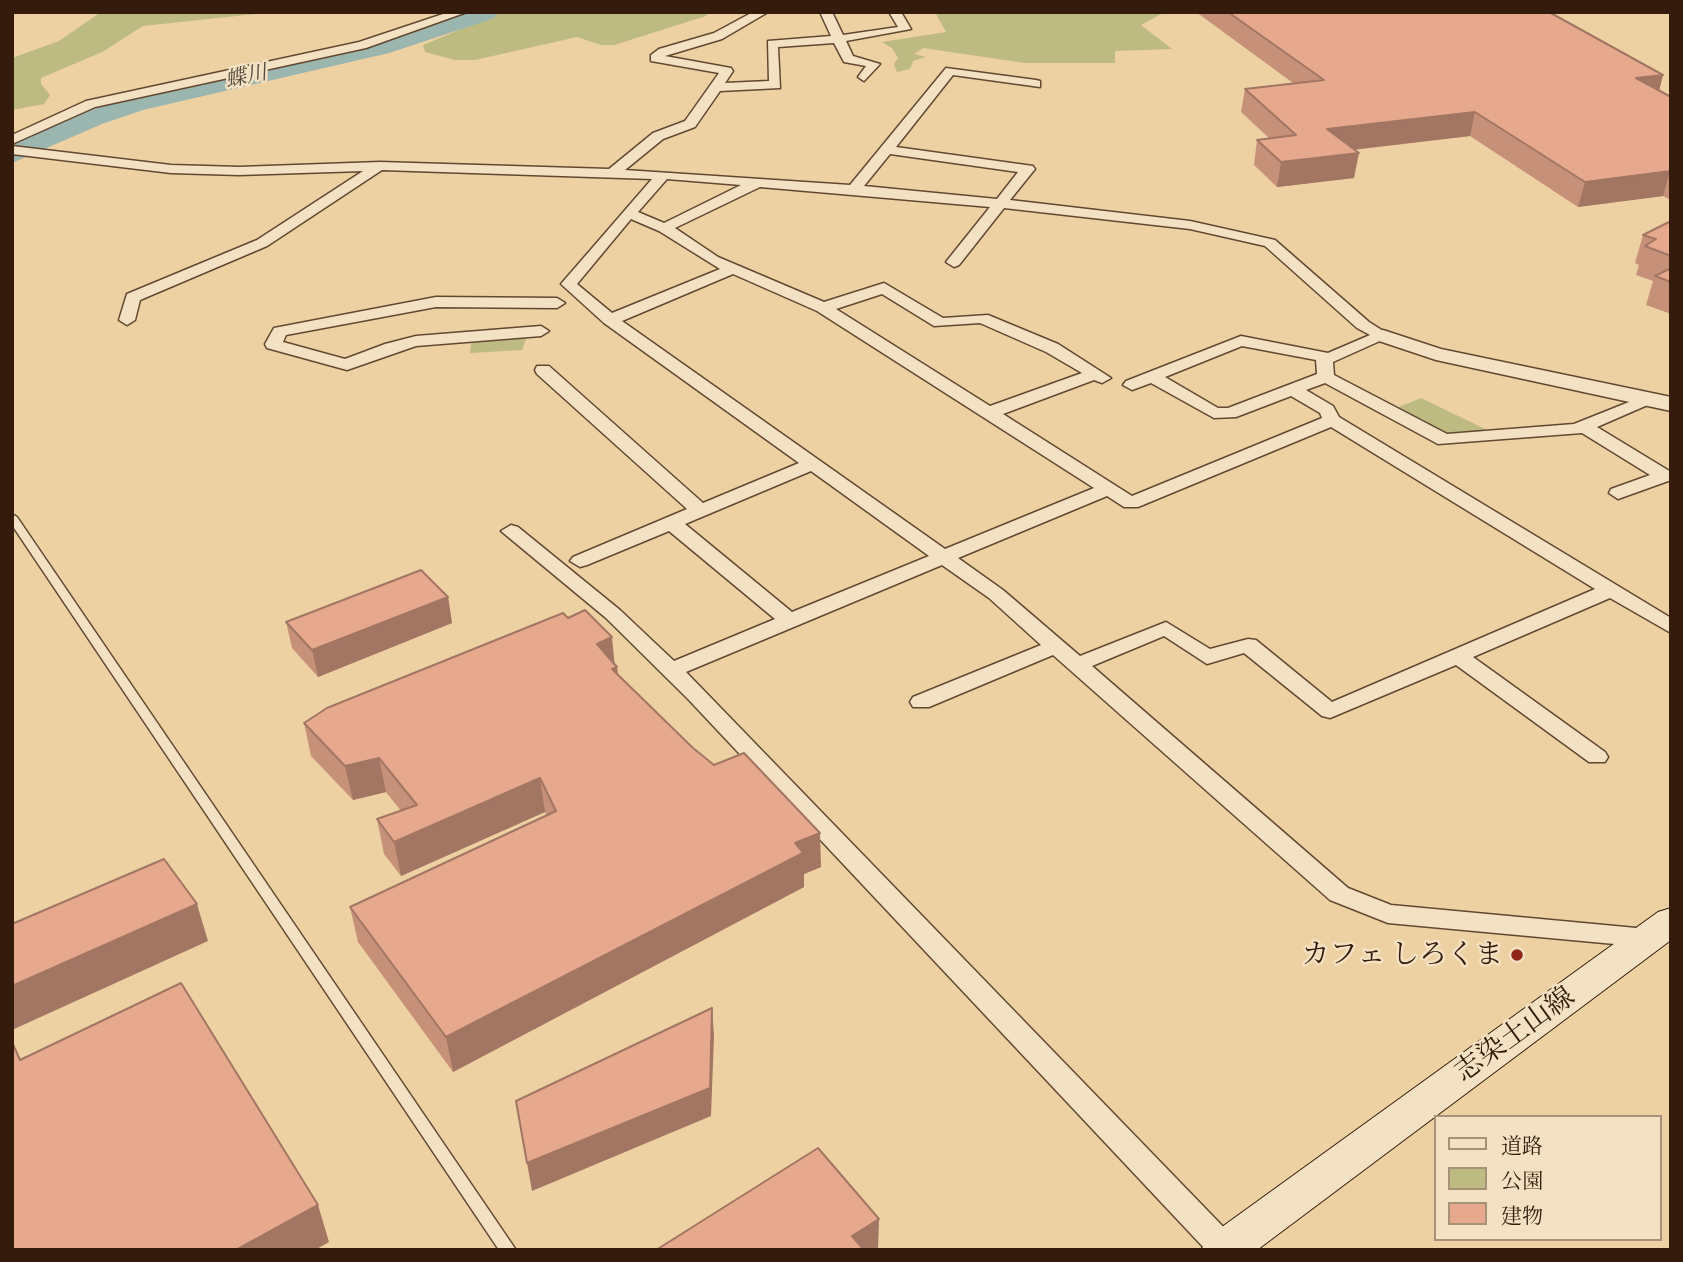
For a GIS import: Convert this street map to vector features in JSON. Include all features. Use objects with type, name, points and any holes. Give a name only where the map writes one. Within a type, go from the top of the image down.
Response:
[{"type":"main road","name":"志染土山線","points":[[1224,1249],[1659,929]]},
{"type":"street","points":[[12,140],[91,104],[362,45],[461,12]]},
{"type":"street","points":[[611,174],[658,136],[690,124],[727,71],[655,58],[663,52],[718,36],[762,12]]},
{"type":"street","points":[[825,12],[848,59],[874,64],[864,77]]},
{"type":"street","points":[[716,87],[776,85],[772,44],[838,39],[905,29],[895,12]]},
{"type":"street","points":[[854,190],[950,71],[1036,84]]},
{"type":"street","points":[[12,150],[42,152],[126,166],[239,172],[380,166],[663,176],[1000,203],[1190,225],[1270,243],[1363,326],[1406,346],[1661,402]]},
{"type":"street","points":[[887,150],[1028,169],[954,262]]},
{"type":"street","points":[[127,320],[133,297],[262,243],[380,166]]},
{"type":"street","points":[[531,346],[569,284],[663,176]]},
{"type":"street","points":[[664,228],[757,183]]},
{"type":"street","points":[[631,214],[664,228],[732,269],[823,308],[1130,503],[1332,421]]},
{"type":"street","points":[[610,320],[732,269]]},
{"type":"street","points":[[569,284],[610,320],[996,594],[1339,894],[1388,915],[1659,929]]},
{"type":"street","points":[[823,308],[884,288],[940,323],[982,318],[1052,348],[1098,376],[986,414]]},
{"type":"street","points":[[541,331],[460,335],[368,353],[346,365],[273,344],[280,331],[436,302],[557,303]]},
{"type":"street","points":[[1326,377],[1324,360],[1383,336]]},
{"type":"street","points":[[1132,385],[1241,341],[1330,358]]},
{"type":"street","points":[[543,370],[699,510]]},
{"type":"street","points":[[1152,376],[1214,413],[1230,413],[1326,377],[1444,440],[1584,427],[1661,402]]},
{"type":"street","points":[[1293,390],[1327,410],[1332,421],[1671,627]]},
{"type":"street","points":[[1584,427],[1665,476],[1618,493]]},
{"type":"street","points":[[580,561],[813,464]]},
{"type":"street","points":[[671,670],[1107,489]]},
{"type":"street","points":[[670,522],[790,621]]},
{"type":"street","points":[[511,531],[613,614],[671,670],[1224,1249]]},
{"type":"street","points":[[1078,664],[1166,628],[1207,657],[1248,645],[1330,710],[1609,591]]},
{"type":"street","points":[[921,702],[1057,646]]},
{"type":"street","points":[[1459,657],[1597,757]]},
{"type":"lane","points":[[12,517],[508,1250]]},
{"type":"green space","points":[[101,12],[274,12],[143,26],[102,52],[41,78],[41,84],[50,95],[44,104],[12,110],[12,58],[59,41]]},
{"type":"green space","points":[[502,12],[709,12],[706,16],[614,45],[601,45],[577,37],[475,60],[455,60],[425,52],[423,45]]},
{"type":"green space","points":[[935,12],[1165,12],[1141,25],[1172,49],[1115,51],[1115,63],[1025,63],[923,48],[914,54],[926,57],[913,61],[910,69],[897,72],[894,64],[898,58],[892,48],[882,42],[946,32]]},
{"type":"green space","points":[[519,335],[526,339],[522,350],[470,353],[472,337]]},
{"type":"green space","points":[[1421,398],[1487,430],[1443,435],[1394,409]]},
{"type":"building","points":[[1228,12],[1549,12],[1663,75],[1636,78],[1671,97],[1671,171],[1585,182],[1475,112],[1327,129],[1359,153],[1281,162],[1257,140],[1296,135],[1245,89],[1324,80]]},
{"type":"building","points":[[1671,221],[1671,256],[1645,246],[1656,239],[1643,235]]},
{"type":"building","points":[[1671,268],[1671,282],[1655,276]]},
{"type":"building","points":[[421,570],[448,597],[312,650],[286,622]]},
{"type":"building","points":[[585,610],[612,637],[597,644],[617,667],[612,669],[693,748],[714,765],[744,753],[820,833],[795,843],[803,853],[446,1037],[350,907],[556,811],[540,778],[394,842],[377,819],[417,805],[379,758],[345,766],[304,723],[327,708],[563,613],[568,618]]},
{"type":"building","points":[[164,859],[197,904],[12,986],[12,924]]},
{"type":"building","points":[[181,983],[318,1205],[236,1250],[12,1250],[12,1042],[20,1060]]},
{"type":"building","points":[[712,1008],[710,1088],[527,1163],[516,1101]]},
{"type":"building","points":[[818,1148],[879,1219],[852,1236],[864,1250],[656,1250]]},
{"type":"waterway","name":"蝶川","points":[[12,154],[91,117],[132,104],[361,52],[485,12]]},
{"type":"place","name":"カフェ しろくま","points":[[1517,955]]}]
